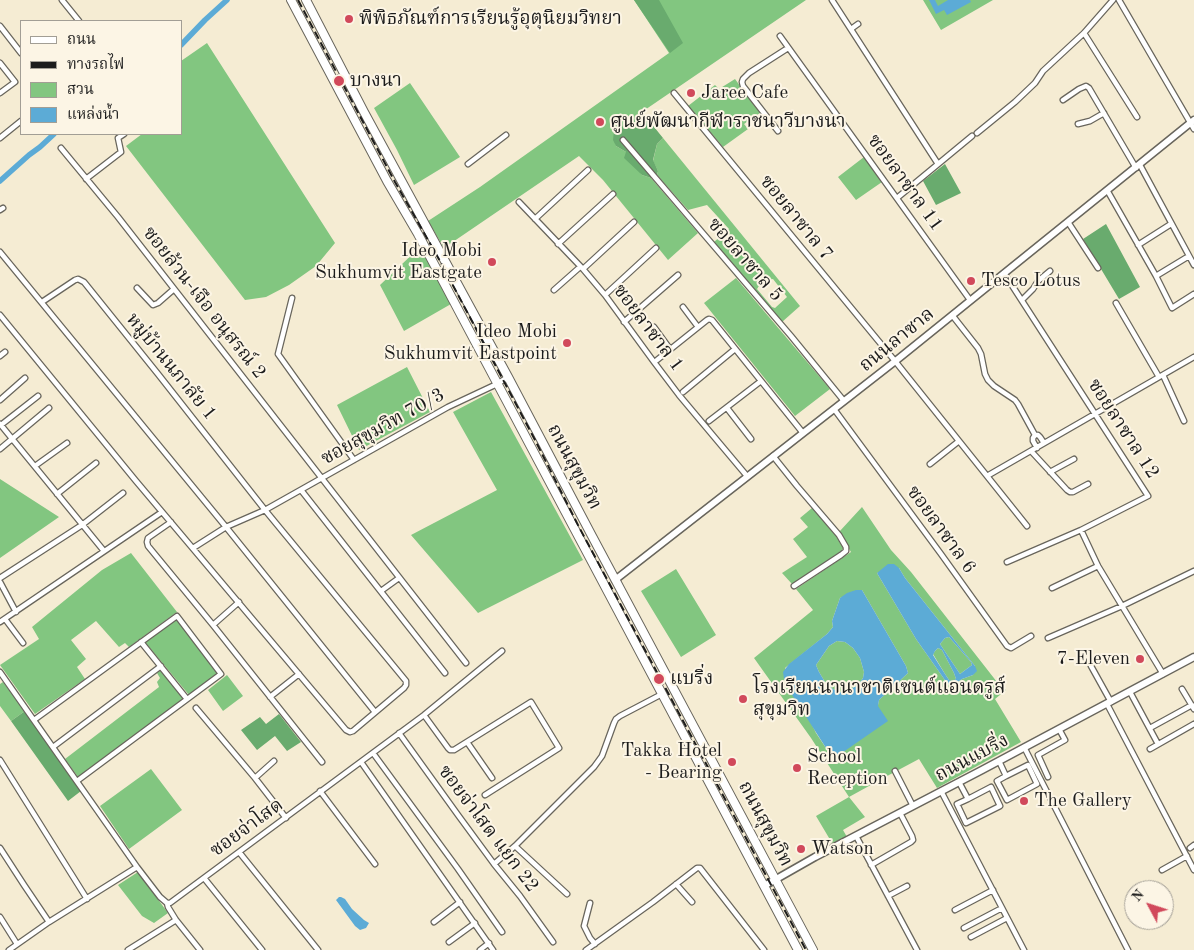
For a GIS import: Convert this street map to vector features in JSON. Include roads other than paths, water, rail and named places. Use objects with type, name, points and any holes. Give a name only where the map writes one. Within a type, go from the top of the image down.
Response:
[{"type":"highway","name":"ถนนสุขุมวิท","points":[[291,0],[764,886],[795,949]]},
{"type":"highway","name":"ถนนสุขุมวิท","points":[[306,0],[364,112],[813,950]]},
{"type":"highway","points":[[605,587],[615,580]]},
{"type":"street","points":[[62,0],[77,20]]},
{"type":"street","points":[[832,0],[938,164]]},
{"type":"street","points":[[897,198],[1015,102],[1035,83],[1043,71],[1084,33],[1113,0]]},
{"type":"street","points":[[1119,0],[1193,124]]},
{"type":"street","points":[[851,29],[858,24]]},
{"type":"street","points":[[0,26],[20,52]]},
{"type":"street","points":[[1084,33],[1136,117]]},
{"type":"street","name":"ซอยลาซาล 11","points":[[780,36],[970,300]]},
{"type":"street","points":[[778,132],[743,86],[742,82],[749,73],[788,48]]},
{"type":"street","points":[[0,64],[15,82],[0,92]]},
{"type":"street","points":[[1063,100],[1087,86],[1138,166],[1194,265]]},
{"type":"street","name":"ซอยลาซาล 7","points":[[674,93],[1028,526]]},
{"type":"street","points":[[1078,124],[1090,121],[1104,113]]},
{"type":"street","points":[[0,138],[20,123]]},
{"type":"street","name":"ถนนลาซาล","points":[[615,580],[1193,124]]},
{"type":"street","points":[[86,179],[121,152],[118,138],[122,135]]},
{"type":"street","points":[[468,164],[506,135]]},
{"type":"street","name":"ซอยลาซาล 5","points":[[623,140],[791,336],[844,401]]},
{"type":"street","name":"ซอยล้วน-เจือ อนุสรณ์ 2","points":[[60,148],[118,217],[466,664]]},
{"type":"street","points":[[535,219],[588,170]]},
{"type":"street","points":[[1107,190],[1172,308],[1194,294]]},
{"type":"street","points":[[558,244],[613,194]]},
{"type":"street","name":"ซอยลาซาล 1","points":[[519,202],[605,295],[679,395],[747,476]]},
{"type":"street","points":[[554,290],[634,222]]},
{"type":"street","points":[[1068,222],[1098,268]]},
{"type":"street","points":[[1138,245],[1171,224]]},
{"type":"street","points":[[605,295],[656,248]]},
{"type":"street","points":[[0,252],[375,712]]},
{"type":"street","points":[[1156,276],[1189,256]]},
{"type":"street","points":[[1022,300],[1038,281],[1050,271]]},
{"type":"street","name":"ซอยลาซาล 12","points":[[1004,273],[1148,496],[1081,530],[1008,562]]},
{"type":"street","points":[[624,322],[678,274]]},
{"type":"street","name":"หมู่บ้านนภาลัย 1","points":[[42,302],[75,280],[81,280],[265,510]]},
{"type":"street","points":[[137,288],[153,305],[174,289]]},
{"type":"street","points":[[292,298],[278,354],[354,460]]},
{"type":"street","points":[[1116,303],[1161,376],[1184,420]]},
{"type":"street","points":[[683,308],[698,327]]},
{"type":"street","points":[[952,315],[981,354],[988,380],[1018,404],[1034,435],[1033,441],[1037,448]]},
{"type":"street","points":[[0,316],[162,512],[346,730],[350,732],[404,688],[406,681],[265,510]]},
{"type":"street","points":[[657,360],[707,320],[712,320],[803,432]]},
{"type":"street","points":[[654,327],[670,349]]},
{"type":"street","points":[[683,392],[735,349]]},
{"type":"street","points":[[0,356],[5,352]]},
{"type":"street","points":[[987,476],[1194,357]]},
{"type":"street","points":[[0,400],[25,378]]},
{"type":"street","name":"ซอยสุขุมวิท 70/3","points":[[193,548],[226,527],[265,510],[448,407],[508,378]]},
{"type":"street","points":[[709,422],[761,381]]},
{"type":"street","points":[[38,396],[1,425],[104,552]]},
{"type":"street","points":[[0,449],[49,408]]},
{"type":"street","points":[[726,408],[751,439]]},
{"type":"street","name":"ซอยลาซาล 6","points":[[834,409],[1007,646],[1011,648],[1031,636]]},
{"type":"street","points":[[1034,435],[1038,435],[1044,444]]},
{"type":"street","points":[[930,464],[959,441]]},
{"type":"street","points":[[35,466],[67,443]]},
{"type":"street","points":[[1030,451],[1070,492],[1088,484]]},
{"type":"street","points":[[773,456],[835,529],[846,547],[846,551],[841,555],[794,586]]},
{"type":"street","points":[[1050,472],[1074,458]]},
{"type":"street","points":[[57,494],[96,463]]},
{"type":"street","points":[[301,490],[445,673]]},
{"type":"street","points":[[0,578],[82,525],[123,492]]},
{"type":"street","points":[[23,643],[2,621],[162,512]]},
{"type":"street","points":[[171,522],[148,538],[148,546],[322,762]]},
{"type":"street","points":[[1081,530],[1098,566],[1163,674]]},
{"type":"street","points":[[1052,588],[1098,566]]},
{"type":"street","points":[[1048,638],[1122,606],[1194,571]]},
{"type":"street","points":[[381,591],[399,578]]},
{"type":"street","points":[[0,582],[16,612]]},
{"type":"street","points":[[213,625],[239,602]]},
{"type":"street","points":[[34,720],[177,616],[221,674],[77,782]]},
{"type":"street","points":[[141,642],[187,699]]},
{"type":"street","name":"ซอยจ่าโสด","points":[[167,903],[174,901],[424,715],[502,651]]},
{"type":"street","name":"ถนนแบริ่ง","points":[[764,886],[1194,657]]},
{"type":"street","points":[[53,747],[161,666]]},
{"type":"street","points":[[1091,666],[1194,870]]},
{"type":"street","points":[[0,672],[156,894],[167,903],[176,920],[200,950]]},
{"type":"street","points":[[270,698],[299,674]]},
{"type":"street","points":[[1150,728],[1193,707],[1182,689]]},
{"type":"street","points":[[1130,692],[1158,744]]},
{"type":"street","points":[[494,864],[515,846],[599,761],[616,719],[662,694]]},
{"type":"street","points":[[424,715],[450,750],[454,750],[531,702],[559,748],[485,795]]},
{"type":"street","points":[[196,708],[286,818]]},
{"type":"street","points":[[1150,749],[1194,724]]},
{"type":"street","points":[[1048,777],[1038,756],[1065,740],[1058,729]]},
{"type":"street","name":"ซอยจ่าโสด แยก 22","points":[[399,733],[553,942]]},
{"type":"street","points":[[467,742],[492,778]]},
{"type":"street","points":[[1024,747],[1128,950]]},
{"type":"street","points":[[373,753],[502,932]]},
{"type":"street","points":[[0,760],[87,899]]},
{"type":"street","points":[[999,761],[1006,776]]},
{"type":"street","points":[[254,778],[274,762]]},
{"type":"street","points":[[361,762],[493,950]]},
{"type":"street","points":[[1028,765],[1037,784],[1007,800],[997,781],[1006,776],[1028,765]]},
{"type":"street","points":[[895,770],[913,806]]},
{"type":"street","points":[[959,782],[968,799]]},
{"type":"street","points":[[991,787],[1000,806],[966,823],[957,804],[968,799],[991,787]]},
{"type":"street","points":[[941,791],[1024,950]]},
{"type":"street","points":[[320,792],[375,864]]},
{"type":"street","points":[[871,865],[913,840],[900,813]]},
{"type":"street","points":[[856,836],[917,950]]},
{"type":"street","points":[[515,846],[567,894]]},
{"type":"street","points":[[0,848],[49,922]]},
{"type":"street","points":[[238,852],[318,950]]},
{"type":"street","points":[[1162,870],[1187,856]]},
{"type":"street","points":[[8,950],[49,922],[138,867]]},
{"type":"street","points":[[586,950],[697,868],[700,868],[764,950]]},
{"type":"street","points":[[204,878],[262,950]]},
{"type":"street","points":[[676,884],[692,902]]},
{"type":"street","points":[[888,896],[907,886]]},
{"type":"street","points":[[955,910],[993,890]]},
{"type":"street","points":[[434,922],[460,902]]},
{"type":"street","points":[[590,903],[584,926],[595,944]]},
{"type":"street","points":[[964,928],[1002,908]]},
{"type":"street","points":[[0,917],[17,944]]},
{"type":"street","points":[[971,937],[1007,918]]},
{"type":"street","points":[[128,950],[176,920]]},
{"type":"street","points":[[449,942],[474,923]]},
{"type":"street","points":[[480,950],[489,943]]},
{"type":"water","points":[[929,0],[935,0],[938,6],[948,0],[970,0],[971,2],[947,15],[944,10],[936,14]]},
{"type":"water","points":[[888,564],[894,564],[899,568],[975,666],[977,671],[973,675],[962,679],[952,686],[947,683],[916,639],[877,573]],"holes":[[[949,637],[972,665],[960,674],[940,644],[945,638]],[[938,648],[942,650],[956,679],[949,680],[933,655]]]},
{"type":"water","points":[[862,590],[906,666],[908,673],[879,700],[878,706],[888,721],[836,757],[826,748],[789,690],[783,672],[789,664],[833,627],[832,621],[840,598],[847,593]],"holes":[[[837,641],[845,642],[853,648],[860,658],[864,672],[863,678],[858,685],[847,691],[839,692],[825,682],[816,665],[829,646]]]},
{"type":"water","points":[[339,897],[345,899],[352,909],[369,923],[366,928],[360,930],[355,926],[336,900]]},
{"type":"waterway","points":[[182,44],[227,0]]},
{"type":"waterway","points":[[0,181],[53,135]]},
{"type":"railway","points":[[298,0],[395,182],[440,261],[579,527],[806,950]]},
{"type":"place","name":"พิพิธภัณฑ์การเรียนรู้อุตุนิยมวิทยา","points":[[349,19]]},
{"type":"place","name":"บางนา","points":[[339,81]]},
{"type":"place","name":"Jaree Cafe","points":[[691,93]]},
{"type":"place","name":"ศูนย์พัฒนากีฬาราชนาวีบางนา","points":[[600,122]]},
{"type":"place","name":"Ideo Mobi Sukhumvit Eastgate","points":[[492,262]]},
{"type":"place","name":"Tesco Lotus","points":[[971,281]]},
{"type":"place","name":"Ideo Mobi Sukhumvit Eastpoint","points":[[567,343]]},
{"type":"place","name":"7-Eleven","points":[[1140,659]]},
{"type":"place","name":"แบริ่ง","points":[[659,679]]},
{"type":"place","name":"โรงเรียนนานาชาติเซนต์แอนดรูส์ สุขุมวิท","points":[[743,699]]},
{"type":"place","name":"Takka Hotel - Bearing","points":[[732,762]]},
{"type":"place","name":"School Reception","points":[[797,768]]},
{"type":"place","name":"The Gallery","points":[[1024,801]]},
{"type":"place","name":"Watson","points":[[801,849]]}]
